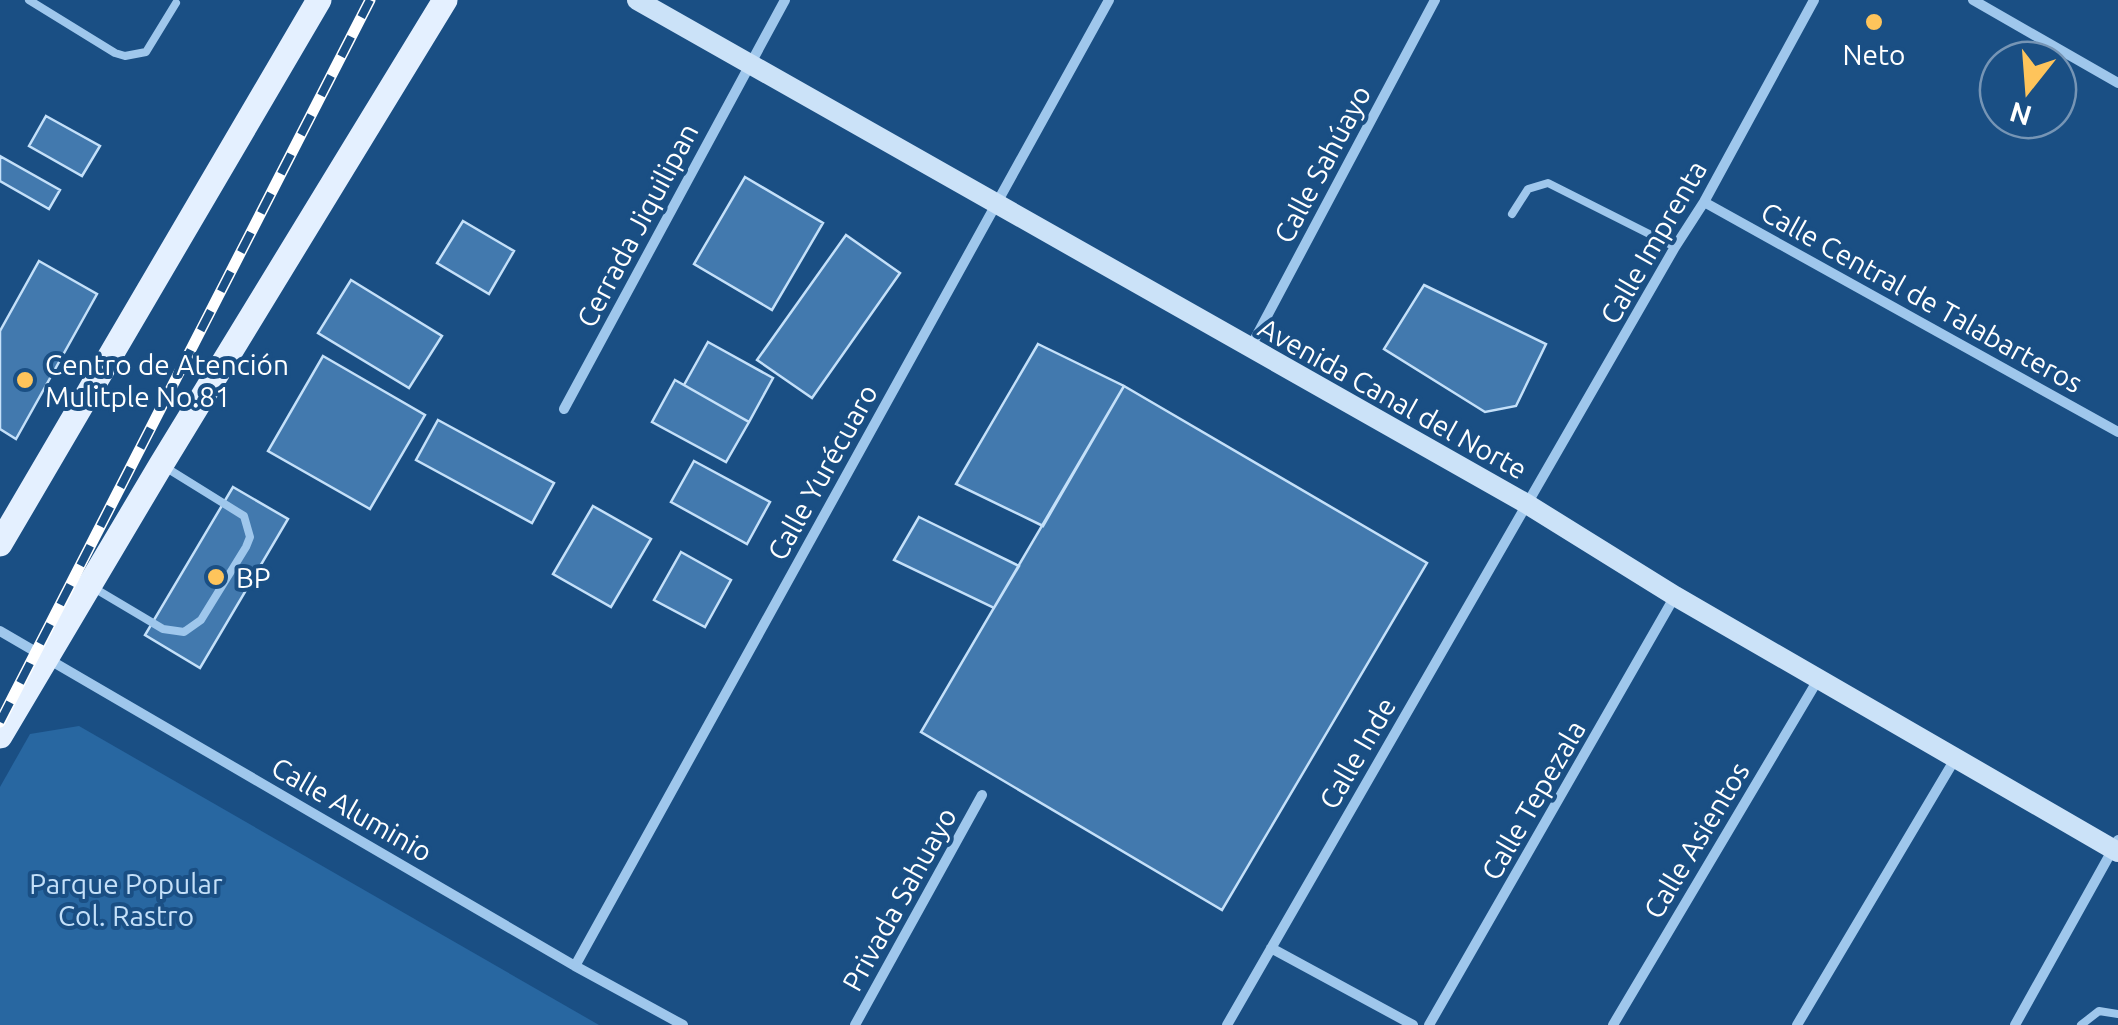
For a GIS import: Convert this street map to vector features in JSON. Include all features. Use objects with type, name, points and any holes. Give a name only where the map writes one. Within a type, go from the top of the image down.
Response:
[{"type":"main road","points":[[0,544],[319,0]]},
{"type":"main road","points":[[0,736],[445,0]]},
{"type":"main road","name":"Avenida Canal del Norte","points":[[637,0],[1527,504],[1675,596],[2116,847]]},
{"type":"street","name":"Cerrada Jiquilipan","points":[[564,409],[785,0]]},
{"type":"street","name":"Calle Yurécuaro","points":[[575,966],[1109,0]]},
{"type":"street","name":"Calle Sahúayo","points":[[1249,349],[1435,0]]},
{"type":"street","name":"Calle Imprenta","points":[[1527,504],[1704,202],[1814,0]]},
{"type":"street","points":[[1973,0],[2118,83]]},
{"type":"street","name":"Calle Central de Talabarteros","points":[[1704,202],[2118,432]]},
{"type":"street","name":"Calle Inde","points":[[1227,1025],[1527,504]]},
{"type":"street","name":"Calle Tepezala","points":[[1429,1025],[1675,596]]},
{"type":"street","name":"Calle Aluminio","points":[[0,630],[683,1025]]},
{"type":"street","name":"Calle Asientos","points":[[1613,1025],[1819,678]]},
{"type":"street","points":[[1798,1025],[1956,758]]},
{"type":"street","name":"Privada Sahuayo","points":[[855,1025],[982,794]]},
{"type":"street","points":[[2015,1025],[2116,847]]},
{"type":"street","points":[[1271,948],[1413,1025]]},
{"type":"lane","points":[[28,0],[125,56],[146,52],[176,3]]},
{"type":"lane","points":[[1512,214],[1528,189],[1548,183],[1675,246]]},
{"type":"lane","points":[[88,585],[163,629],[184,632],[202,620],[237,562],[250,537],[244,516],[161,464]]},
{"type":"lane","points":[[2081,1025],[2098,1010],[2118,1014]]},
{"type":"green space","name":"Parque Popular Col. Rastro","points":[[79,726],[599,1025],[0,1025],[0,787],[30,734]]},
{"type":"building","points":[[46,116],[100,146],[82,176],[29,146]]},
{"type":"building","points":[[0,156],[60,190],[49,209],[0,181]]},
{"type":"building","points":[[745,177],[823,223],[772,310],[694,264]]},
{"type":"building","points":[[463,221],[514,251],[489,294],[437,263]]},
{"type":"building","points":[[846,235],[900,273],[812,398],[757,360]]},
{"type":"building","name":"Centro de Atención Mulitple No.81","points":[[39,261],[97,294],[16,439],[0,429],[0,331]]},
{"type":"building","points":[[351,280],[442,336],[409,388],[318,333]]},
{"type":"building","points":[[1424,285],[1546,344],[1516,406],[1485,412],[1384,349]]},
{"type":"building","points":[[708,342],[773,378],[749,422],[684,385]]},
{"type":"building","points":[[1038,344],[1124,386],[1043,526],[956,484]]},
{"type":"building","points":[[323,356],[425,415],[370,509],[268,451]]},
{"type":"building","points":[[675,380],[749,422],[726,462],[652,422]]},
{"type":"building","points":[[1124,386],[1427,563],[1222,910],[921,732]]},
{"type":"building","points":[[438,420],[554,483],[532,523],[416,460]]},
{"type":"building","points":[[694,461],[770,502],[747,544],[671,502]]},
{"type":"building","name":"BP","points":[[233,487],[288,519],[200,668],[145,635]]},
{"type":"building","points":[[593,506],[651,539],[611,607],[553,574]]},
{"type":"building","points":[[919,517],[1019,566],[994,608],[894,560]]},
{"type":"building","points":[[681,552],[731,580],[705,627],[654,600]]},
{"type":"railway","points":[[0,722],[370,0]]},
{"type":"place","name":"Neto","points":[[1874,22]]},
{"type":"place","name":"Centro de Atención Mulitple No.81","points":[[25,380]]},
{"type":"place","name":"BP","points":[[216,577]]}]
